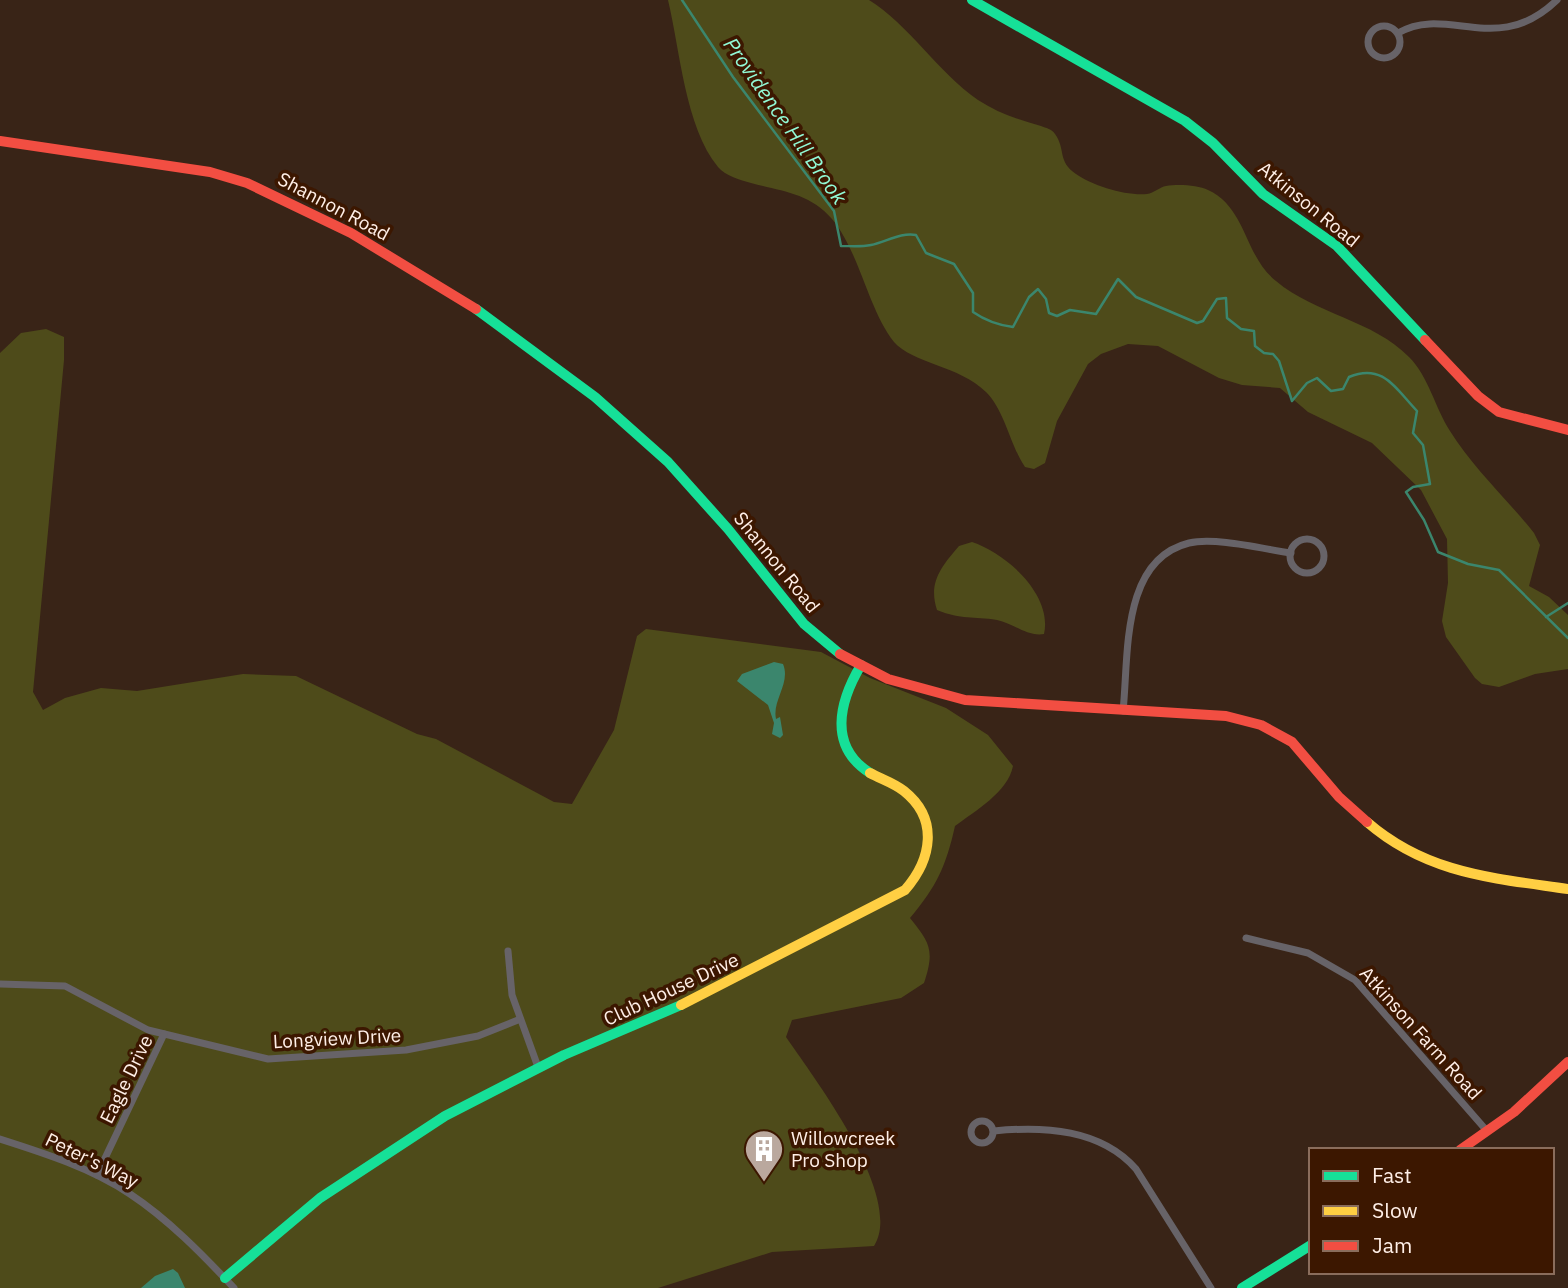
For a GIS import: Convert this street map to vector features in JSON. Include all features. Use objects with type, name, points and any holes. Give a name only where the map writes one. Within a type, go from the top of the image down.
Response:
[{"type":"street","name":"Atkinson Road","points":[[972,0],[1185,121],[1213,143],[1264,194],[1337,246],[1478,396],[1499,412],[1568,430]]},
{"type":"street","points":[[1398,33],[1399,47],[1394,55],[1380,58],[1369,49],[1370,34],[1376,28],[1386,26],[1398,33],[1425,26],[1505,28],[1536,18],[1557,0]]},
{"type":"street","name":"Shannon Road","points":[[0,141],[245,180],[286,198],[453,292],[563,372],[658,454],[705,500],[807,626],[834,650],[860,666],[905,685],[948,697],[1226,716],[1261,725],[1292,742],[1339,797],[1393,844],[1433,863],[1476,876],[1568,888]]},
{"type":"street","points":[[1312,539],[1322,546],[1325,557],[1316,571],[1306,573],[1296,568],[1291,553],[1301,540],[1312,539]]},
{"type":"street","points":[[1124,711],[1137,596],[1149,570],[1160,559],[1177,548],[1200,542],[1291,553]]},
{"type":"street","name":"Club House Drive","points":[[225,1278],[320,1198],[377,1158],[455,1110],[538,1068],[697,998],[890,900],[918,878],[929,854],[927,820],[906,792],[859,765],[847,750],[840,734],[839,715],[844,696],[860,666]]},
{"type":"street","name":"Atkinson Farm Road","points":[[1246,938],[1308,953],[1355,980],[1487,1132]]},
{"type":"street","points":[[508,951],[512,995],[518,1020],[538,1068]]},
{"type":"street","name":"Longview Drive","points":[[0,984],[65,986],[148,1030],[255,1056],[285,1059],[406,1050],[478,1036],[518,1020]]},
{"type":"street","name":"Eagle Drive","points":[[97,1175],[164,1034]]},
{"type":"street","points":[[1463,1148],[1536,1094],[1568,1062]]},
{"type":"street","points":[[993,1131],[1059,1131],[1094,1139],[1118,1151],[1136,1169],[1211,1288]]},
{"type":"street","name":"Peter's Way","points":[[0,1139],[97,1175],[127,1192],[155,1213],[234,1288]]},
{"type":"street","points":[[1241,1288],[1309,1246]]},
{"type":"shaded area","points":[[668,0],[869,0],[897,22],[963,89],[978,100],[1009,116],[1052,131],[1058,139],[1066,164],[1083,178],[1129,193],[1147,194],[1166,186],[1182,185],[1204,188],[1221,198],[1231,208],[1257,259],[1276,281],[1308,302],[1379,334],[1395,344],[1416,365],[1459,445],[1534,533],[1540,545],[1529,586],[1549,597],[1568,615],[1568,669],[1535,674],[1499,687],[1482,684],[1475,678],[1446,637],[1442,621],[1448,583],[1447,539],[1421,490],[1372,443],[1308,412],[1280,388],[1242,385],[1219,378],[1158,346],[1128,344],[1101,354],[1088,364],[1057,421],[1045,463],[1034,469],[1025,467],[1003,418],[986,392],[963,376],[912,355],[894,342],[877,314],[842,233],[823,210],[804,198],[738,179],[718,167],[698,131],[691,110]]},
{"type":"shaded area","points":[[46,329],[64,337],[64,360],[33,692],[43,710],[65,698],[101,688],[137,691],[243,674],[296,676],[417,734],[436,739],[554,802],[572,804],[614,730],[637,636],[646,629],[821,652],[870,678],[946,708],[988,735],[1013,766],[998,792],[955,826],[939,875],[910,918],[929,948],[924,983],[901,998],[792,1020],[786,1037],[834,1108],[867,1169],[877,1198],[880,1225],[874,1246],[772,1252],[658,1288],[0,1288],[0,353],[21,333]]},
{"type":"shaded area","points":[[972,542],[999,556],[1024,578],[1041,605],[1045,619],[1044,634],[1032,634],[997,620],[961,617],[937,610],[934,592],[938,576],[959,546]]},
{"type":"shaded area","points":[[774,662],[783,664],[785,671],[775,712],[776,719],[780,717],[783,735],[780,738],[772,734],[774,723],[768,705],[737,681],[742,674]]},
{"type":"shaded area","points":[[173,1269],[185,1288],[141,1288],[155,1276]]},
{"type":"waterway","name":"Providence Hill Brook","points":[[682,0],[733,77],[834,211],[841,246],[867,246],[899,236],[916,235],[926,253],[954,264],[973,293],[973,312],[992,322],[1013,327],[1029,297],[1038,289],[1046,299],[1049,313],[1057,316],[1070,310],[1096,314],[1118,279],[1136,297],[1197,323],[1203,321],[1217,299],[1226,298],[1227,318],[1241,329],[1254,331],[1255,346],[1264,353],[1273,354],[1279,361],[1292,401],[1307,383],[1317,378],[1331,391],[1343,389],[1349,377],[1361,373],[1371,373],[1388,380],[1417,411],[1413,433],[1423,445],[1430,484],[1413,487],[1406,492],[1424,520],[1438,552],[1468,564],[1499,570],[1568,638]]},
{"type":"waterway","points":[[1546,617],[1568,603]]},
{"type":"traffic: fast","points":[[972,0],[1185,121],[1213,143],[1263,194],[1337,246],[1425,340]]},
{"type":"traffic: fast","points":[[476,309],[595,397],[668,462],[728,529],[804,624],[840,654]]},
{"type":"traffic: fast","points":[[861,665],[843,708],[843,737],[848,750],[870,773]]},
{"type":"traffic: fast","points":[[225,1278],[320,1198],[445,1116],[564,1055],[681,1005]]},
{"type":"traffic: fast","points":[[1242,1288],[1309,1246]]},
{"type":"traffic: slow","points":[[681,1005],[905,890],[926,852],[927,826],[923,814],[904,791],[870,773]]},
{"type":"traffic: slow","points":[[1367,822],[1413,853],[1437,863],[1487,877],[1568,889]]},
{"type":"traffic: jam","points":[[0,141],[210,172],[247,183],[351,233],[476,309]]},
{"type":"traffic: jam","points":[[1425,340],[1478,396],[1499,412],[1568,430]]},
{"type":"traffic: jam","points":[[840,654],[888,679],[965,700],[1226,716],[1261,725],[1292,742],[1339,797],[1367,822]]},
{"type":"traffic: jam","points":[[1463,1148],[1514,1112],[1568,1062]]},
{"type":"place","name":"Willowcreek Pro Shop","points":[[764,1183]]}]
